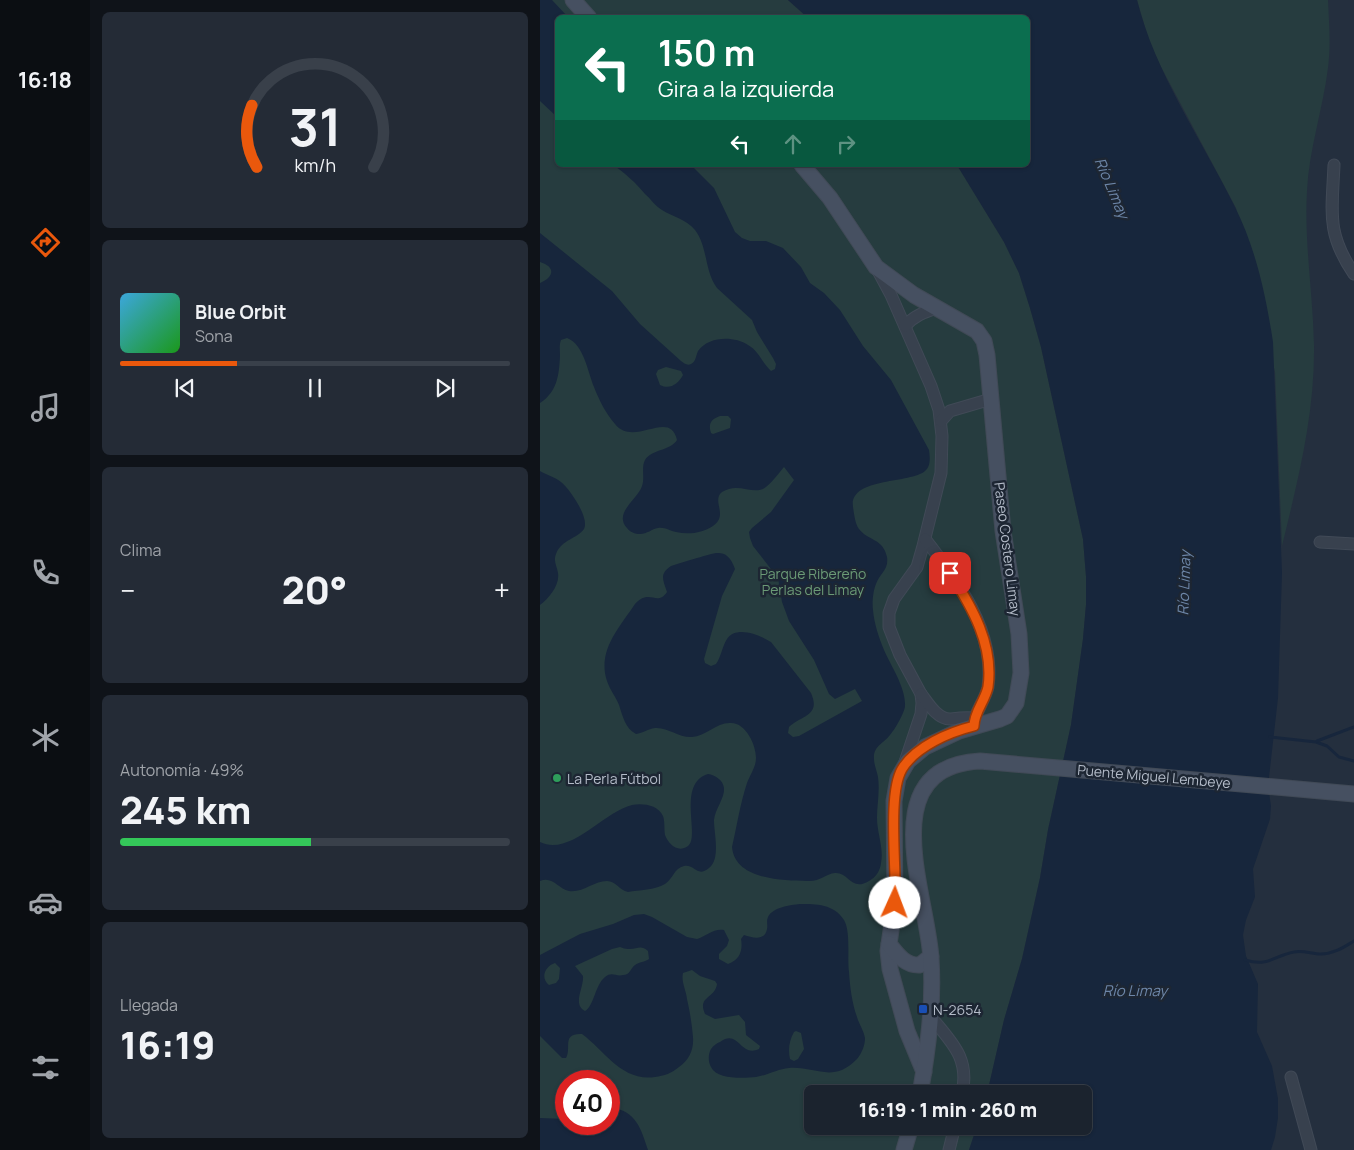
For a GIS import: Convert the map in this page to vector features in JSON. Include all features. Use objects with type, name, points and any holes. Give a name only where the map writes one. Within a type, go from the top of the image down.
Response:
[{"type":"street","points":[[573,0],[586,15]]},
{"type":"street","points":[[1334,165],[1332,224],[1340,253],[1354,274]]},
{"type":"street","name":"Paseo Costero Limay","points":[[804,167],[830,198],[876,267],[905,289],[972,328],[981,336],[986,348],[1003,531],[1019,634],[1022,673],[1016,703],[1007,716],[992,722],[974,722],[925,747],[908,761],[898,778],[894,801],[896,888],[888,952],[890,969],[907,1031],[924,1072]]},
{"type":"street","points":[[876,267],[891,295],[931,386],[939,410],[942,436],[941,472],[924,539],[917,567],[894,599],[889,613],[889,627],[921,694],[938,715],[948,719],[963,717],[974,722],[988,688],[988,654],[985,639],[965,597],[943,563],[924,539]]},
{"type":"street","points":[[905,326],[924,312],[937,308]]},
{"type":"street","points":[[941,420],[950,411],[991,399]]},
{"type":"street","points":[[1320,542],[1354,544]]},
{"type":"street","points":[[902,769],[921,714],[921,694]]},
{"type":"street","name":"Puente Miguel Lembeye","points":[[922,1085],[931,1017],[932,985],[931,956],[914,856],[914,820],[920,794],[932,778],[960,763],[980,761],[1354,794]]},
{"type":"street","points":[[888,944],[902,959],[911,964],[920,965],[931,956]]},
{"type":"street","points":[[931,1017],[951,1042],[962,1060],[964,1085]]},
{"type":"street","points":[[1291,1077],[1311,1150]]},
{"type":"street","points":[[904,1150],[908,1135]]},
{"type":"street","points":[[949,1150],[953,1135]]},
{"type":"green space","name":"Parque Ribereño Perlas del Limay","points":[[540,0],[788,0],[805,15],[555,15],[555,167],[958,167],[1004,242],[1019,273],[1041,347],[1083,539],[1086,605],[1071,725],[1022,959],[1004,1020],[989,1085],[804,1085],[804,1135],[974,1135],[969,1150],[540,1150]]},
{"type":"green space","points":[[1137,0],[1328,0],[1330,42],[1328,68],[1310,160],[1306,210],[1314,345],[1312,396],[1304,447],[1282,546],[1275,372],[1236,208],[1160,65],[1149,41]]},
{"type":"water","points":[[540,0],[552,0],[566,15],[555,15],[555,115],[540,101]]},
{"type":"water","name":"Río Limay","points":[[788,0],[1137,0],[1155,54],[1167,80],[1235,207],[1249,239],[1267,307],[1273,342],[1282,573],[1278,698],[1268,786],[1271,806],[1270,819],[1253,869],[1255,897],[1246,920],[1243,935],[1246,956],[1258,984],[1257,1032],[1272,1066],[1278,1099],[1278,1118],[1271,1150],[969,1150],[974,1135],[1092,1135],[1092,1085],[989,1085],[1004,1020],[1022,959],[1071,725],[1086,605],[1083,539],[1041,347],[1030,308],[1019,273],[1004,242],[958,167],[1030,167],[1030,15],[805,15]]},
{"type":"water","points":[[616,167],[693,167],[714,188],[735,232],[742,238],[750,241],[766,241],[783,248],[801,267],[810,283],[824,293],[840,310],[863,346],[891,380],[929,450],[929,464],[925,471],[907,478],[870,486],[860,491],[854,497],[853,507],[858,527],[863,533],[882,546],[887,557],[887,565],[874,590],[874,615],[882,645],[901,685],[905,699],[905,709],[894,730],[877,748],[874,755],[874,764],[879,782],[877,818],[882,857],[877,874],[863,884],[854,883],[844,875],[835,873],[812,881],[773,879],[750,872],[741,866],[735,858],[732,847],[740,807],[756,761],[756,753],[752,741],[746,731],[736,724],[726,723],[692,737],[660,728],[636,734],[632,732],[623,718],[618,702],[607,681],[605,660],[607,650],[616,631],[635,604],[645,597],[660,598],[667,592],[663,575],[671,566],[709,554],[720,553],[728,557],[735,569],[722,596],[704,659],[705,663],[711,666],[716,664],[727,639],[736,633],[755,634],[771,642],[811,693],[813,701],[812,711],[789,727],[788,733],[793,737],[799,736],[862,701],[855,689],[835,699],[829,694],[814,660],[789,621],[782,602],[778,578],[753,546],[750,538],[749,532],[752,528],[771,512],[794,480],[784,467],[772,482],[763,489],[733,488],[722,492],[718,500],[720,517],[718,522],[700,532],[681,533],[661,528],[643,534],[634,533],[623,522],[623,517],[642,486],[645,460],[648,456],[674,444],[677,440],[673,431],[667,427],[659,427],[632,432],[623,430],[615,424],[598,397],[585,359],[578,346],[567,338],[560,342],[559,370],[554,389],[540,403],[540,283],[548,278],[551,269],[540,262],[540,233],[612,291],[640,324],[684,363],[688,365],[693,363],[698,351],[708,342],[729,339],[748,345],[755,350],[771,371],[775,369],[776,364],[752,320],[717,288],[710,274],[702,244],[695,230],[684,221],[660,208]],"holes":[[[666,367],[681,371],[683,375],[679,381],[667,387],[660,385],[656,374],[658,370]],[[720,416],[728,416],[731,419],[730,428],[711,433],[711,422]]]},
{"type":"water","points":[[540,471],[565,485],[578,504],[585,524],[584,529],[562,545],[556,554],[558,578],[556,587],[540,605]]},
{"type":"water","points":[[708,774],[720,780],[724,792],[714,820],[715,859],[713,864],[705,871],[702,872],[684,866],[678,869],[668,882],[661,886],[628,892],[613,882],[607,881],[584,889],[569,891],[552,881],[540,881],[540,842],[551,845],[563,844],[575,839],[621,809],[632,805],[641,804],[658,809],[663,816],[665,835],[669,842],[674,847],[681,849],[688,846],[691,841],[692,832],[691,799],[693,788],[698,780]]},
{"type":"water","points":[[796,904],[818,905],[830,908],[840,915],[846,925],[848,966],[852,995],[855,1012],[865,1038],[864,1046],[857,1059],[840,1071],[824,1072],[789,1068],[760,1076],[738,1078],[725,1076],[714,1071],[711,1067],[709,1056],[710,1051],[716,1044],[731,1038],[748,1050],[759,1049],[760,1046],[746,1035],[745,1022],[739,1015],[715,1019],[705,1014],[703,1004],[716,989],[717,984],[715,981],[700,976],[692,970],[683,973],[683,983],[691,1023],[693,1046],[686,1061],[668,1074],[655,1077],[633,1075],[615,1064],[582,1034],[571,1036],[568,1042],[568,1054],[566,1058],[562,1058],[540,1036],[540,955],[580,934],[613,924],[634,915],[644,914],[687,937],[697,939],[713,931],[724,930],[729,940],[727,946],[719,954],[719,959],[728,964],[740,954],[742,947],[741,939],[744,935],[755,938],[761,937],[766,933],[767,918],[770,914],[782,907]],"holes":[[[620,947],[625,949],[643,948],[648,951],[649,959],[635,965],[627,974],[610,974],[605,977],[599,985],[591,1005],[585,1011],[579,1004],[583,976],[575,966]],[[555,963],[560,968],[559,979],[556,983],[549,985],[544,976],[545,972],[546,969]],[[794,1032],[801,1033],[804,1049],[798,1059],[794,1061],[790,1059],[789,1049]]]},
{"type":"water","points":[[620,1110],[626,1112],[640,1128],[648,1150],[540,1150],[540,1118],[555,1119],[555,1135],[620,1135]]},
{"type":"waterway","points":[[1317,741],[1354,727]]},
{"type":"waterway","points":[[1270,737],[1316,742],[1327,746],[1339,757],[1354,761]]},
{"type":"waterway","points":[[1245,960],[1266,962],[1297,952],[1326,954],[1339,950],[1354,941]]},
{"type":"place","name":"La Perla Fútbol","points":[[557,778]]},
{"type":"place","name":"N-2654","points":[[923,1009]]},
{"type":"route","points":[[895,903],[894,801],[898,778],[908,761],[925,747],[974,726],[974,718],[981,707],[988,688],[988,654],[985,639],[965,597],[950,573]]}]
